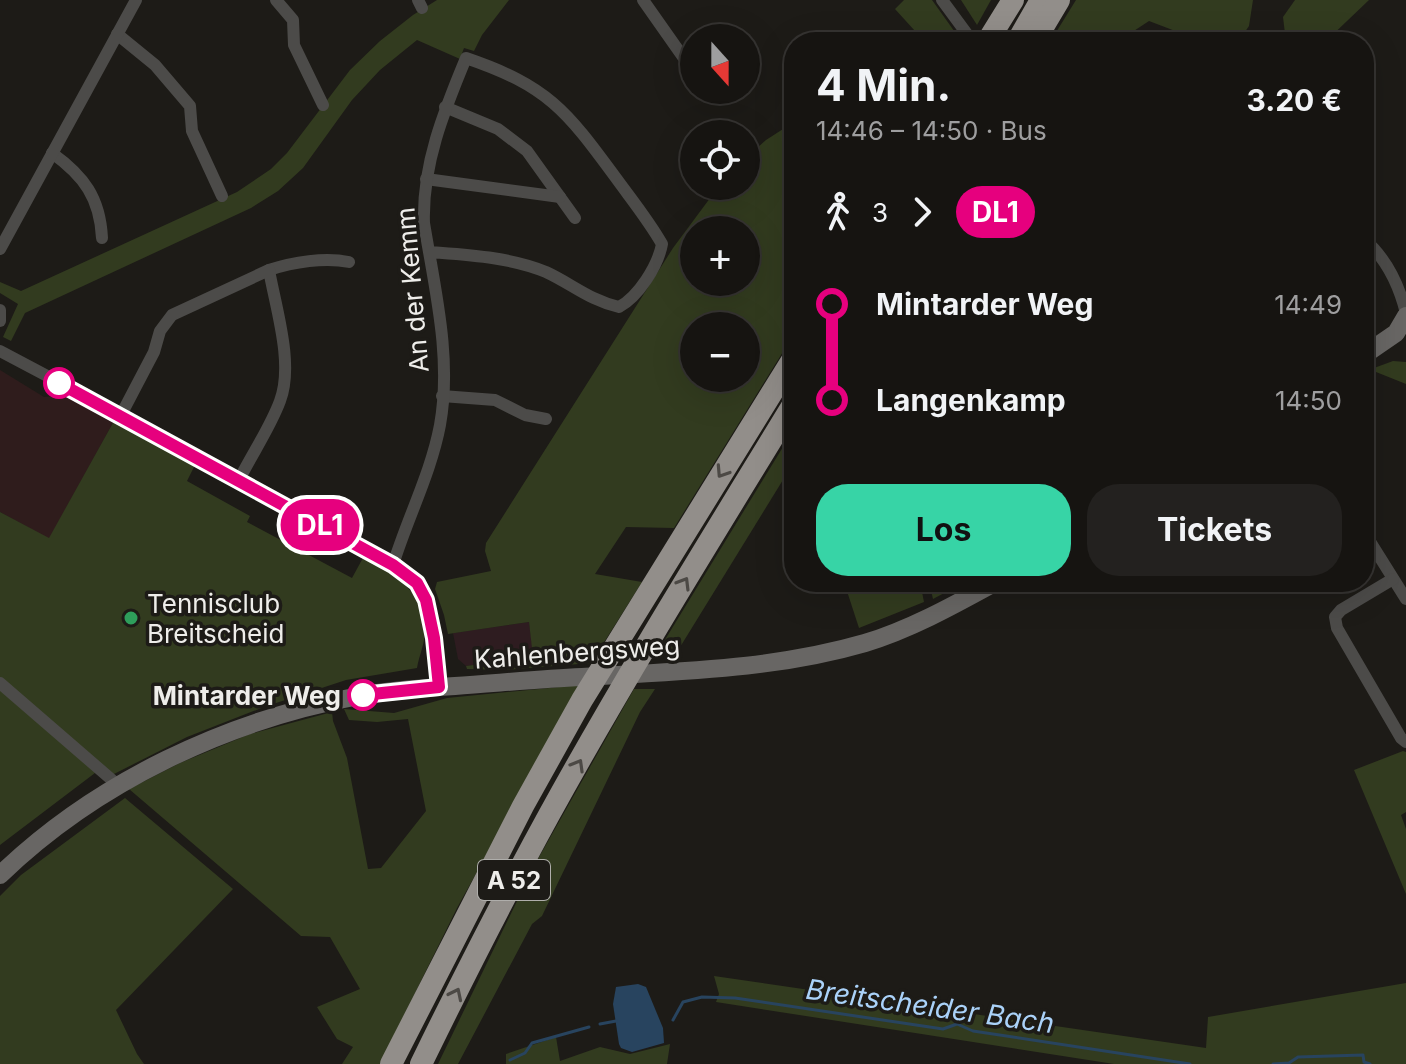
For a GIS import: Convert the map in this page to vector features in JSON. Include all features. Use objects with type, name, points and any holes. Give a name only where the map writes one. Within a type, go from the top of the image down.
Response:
[{"type":"highway","points":[[994,32],[1011,0]]},
{"type":"highway","points":[[1023,32],[1041,0]]},
{"type":"highway","points":[[1040,32],[1059,0]]},
{"type":"highway","name":"A 52","points":[[391,1064],[516,820],[582,700],[784,373]]},
{"type":"highway","name":"A 52","points":[[421,1064],[488,928],[614,700],[784,419]]},
{"type":"street","points":[[0,249],[136,0]]},
{"type":"street","points":[[276,0],[293,20],[294,45],[323,105]]},
{"type":"street","points":[[643,0],[680,53]]},
{"type":"street","points":[[942,0],[966,32]]},
{"type":"street","points":[[117,34],[155,65],[190,106],[192,131],[222,196]]},
{"type":"street","name":"An der Kemm","points":[[393,565],[440,425],[444,350],[429,252],[423,203],[426,179],[445,107],[466,58],[525,81],[550,99],[575,123],[662,244],[636,294],[619,307],[597,302],[539,270],[489,257],[429,252]]},
{"type":"street","points":[[445,107],[498,129],[527,151],[575,218]]},
{"type":"street","points":[[52,153],[72,167],[87,185],[101,216],[102,238]]},
{"type":"street","name":"An der Kemm","points":[[426,179],[560,197]]},
{"type":"street","points":[[1374,247],[1392,275],[1405,328]]},
{"type":"street","points":[[121,415],[154,352],[160,331],[172,315],[284,265],[338,260],[349,262]]},
{"type":"street","points":[[239,480],[280,401],[285,381],[285,357],[269,270]]},
{"type":"street","points":[[1392,275],[1406,286]]},
{"type":"street","points":[[0,310],[0,321]]},
{"type":"street","points":[[1374,349],[1405,328]]},
{"type":"street","points":[[1374,357],[1405,328]]},
{"type":"street","points":[[0,351],[393,565],[417,583],[426,600],[439,687]]},
{"type":"street","name":"An der Kemm","points":[[442,396],[495,400],[525,415],[546,419]]},
{"type":"street","points":[[1374,548],[1406,599]]},
{"type":"street","points":[[1374,590],[1393,579]]},
{"type":"street","name":"Kahlenbergsweg","points":[[0,875],[69,817],[119,786],[187,749],[262,721],[362,695],[439,687],[723,670],[775,663],[901,631],[977,592]]},
{"type":"street","points":[[1371,592],[1341,610],[1335,617],[1337,628],[1406,742]]},
{"type":"street","points":[[0,683],[119,786]]},
{"type":"shaded area","points":[[0,370],[44,397],[67,395],[114,421],[49,539],[0,512]]},
{"type":"shaded area","points":[[529,622],[534,657],[466,666],[458,659],[453,633]]},
{"type":"green space","points":[[437,0],[509,0],[482,35],[474,51],[464,48],[460,59],[417,40],[380,70],[352,100],[303,168],[278,191],[251,208],[25,313],[11,341],[3,337],[18,304],[0,293],[0,282],[21,291],[237,192],[271,169],[287,153],[350,70],[380,41]]},
{"type":"green space","points":[[904,0],[932,0],[955,32],[914,32],[895,9]]},
{"type":"green space","points":[[961,0],[991,0],[977,25]]},
{"type":"green space","points":[[1076,0],[1253,0],[1249,26],[1245,32],[1178,32],[1149,21],[1132,32],[1056,32]]},
{"type":"green space","points":[[1295,0],[1369,0],[1335,32],[1285,32],[1283,17]]},
{"type":"green space","points":[[784,128],[784,350],[760,389],[760,312],[680,312],[680,392],[758,392],[674,528],[626,527],[595,574],[642,582],[591,663],[505,670],[467,669],[466,666],[533,657],[529,622],[448,634],[435,589],[437,582],[491,571],[486,543],[680,239],[680,296],[760,296],[760,216],[697,216],[709,200],[760,200],[760,145]]},
{"type":"green space","points":[[1393,361],[1406,362],[1406,384],[1376,372],[1374,368]]},
{"type":"green space","points":[[114,421],[195,465],[187,481],[250,516],[247,522],[352,578],[364,556],[396,577],[414,595],[424,617],[425,636],[417,668],[346,680],[187,737],[112,775],[95,773],[0,845],[0,512],[49,538]]},
{"type":"green space","points":[[784,445],[784,478],[677,652],[655,656]]},
{"type":"green space","points":[[847,592],[922,592],[924,602],[859,628]]},
{"type":"green space","points":[[931,592],[946,592],[933,599]]},
{"type":"green space","points":[[580,685],[457,908],[380,1064],[342,1064],[353,1047],[337,1039],[317,1007],[360,989],[330,937],[301,936],[129,789],[180,763],[250,734],[332,712],[347,758],[368,869],[381,868],[426,811],[408,719],[377,722],[349,720],[344,709],[394,713],[447,698]]},
{"type":"green space","points":[[634,689],[655,689],[640,712],[542,916],[532,924],[458,1064],[438,1064],[534,866]]},
{"type":"green space","points":[[1406,752],[1406,812],[1401,815],[1406,829],[1406,894],[1354,770]]},
{"type":"green space","points":[[125,798],[233,889],[116,1010],[144,1064],[0,1064],[0,896],[21,875]]},
{"type":"green space","points":[[714,976],[1206,1048],[1208,1017],[1406,983],[1406,1064],[1114,1064],[716,1002],[719,994]]},
{"type":"green space","points":[[556,1037],[560,1061],[600,1047],[630,1054],[670,1044],[667,1064],[506,1064],[506,1054]]},
{"type":"water","points":[[638,984],[646,987],[663,1028],[664,1043],[632,1052],[619,1044],[613,1004],[616,987]]},
{"type":"waterway","name":"Breitscheider Bach","points":[[673,1020],[683,1002],[702,997],[735,998],[943,1029],[957,1024],[973,1031],[1190,1064]]},
{"type":"waterway","points":[[600,1024],[616,1021]]},
{"type":"waterway","points":[[510,1060],[525,1053],[532,1043],[589,1027]]},
{"type":"waterway","name":"Breitscheider Bach","points":[[1273,1064],[1289,1063],[1298,1057],[1363,1055],[1364,1062],[1370,1064]]},
{"type":"bus line","name":"DL1","points":[[59,383],[393,565],[417,583],[431,618],[439,687],[363,695]]},
{"type":"place","name":"Tennisclub Breitscheid","points":[[131,618]]},
{"type":"place","name":"Mintarder Weg","points":[[363,695]]}]
